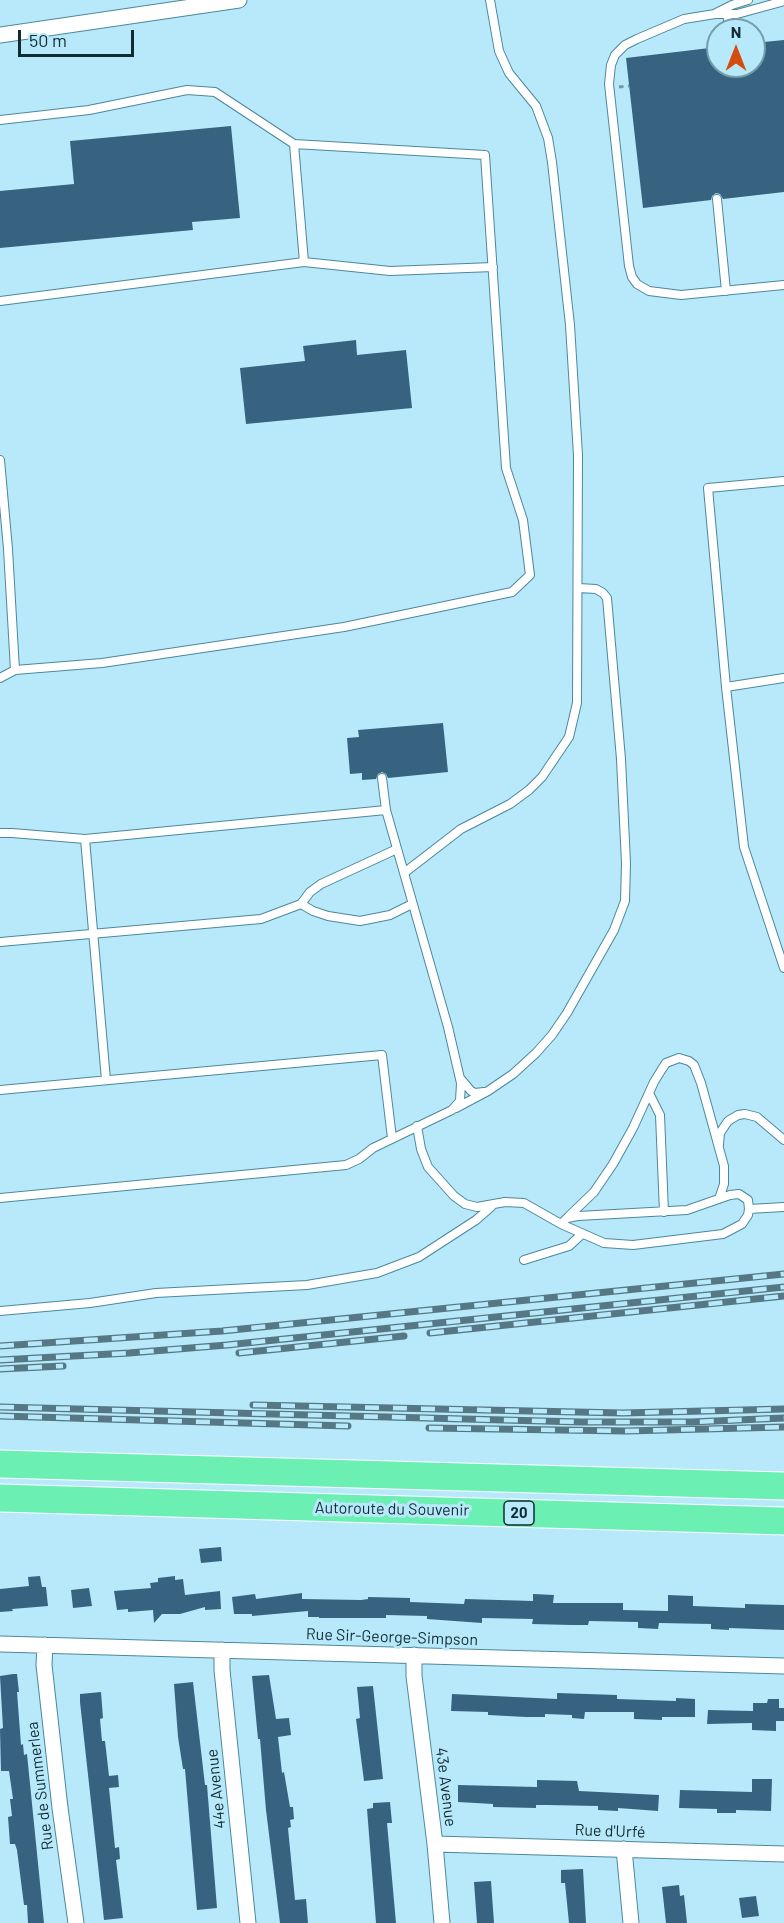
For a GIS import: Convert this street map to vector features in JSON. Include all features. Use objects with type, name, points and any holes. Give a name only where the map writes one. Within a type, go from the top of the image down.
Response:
[{"type":"highway","name":"Autoroute du Souvenir","points":[[0,1464],[784,1486]]},
{"type":"highway","points":[[745,1485],[784,1480]]},
{"type":"highway","name":"Autoroute du Souvenir","points":[[0,1498],[784,1521]]},
{"type":"street","points":[[0,35],[239,0]]},
{"type":"street","name":"Rue Sir-George-Simpson","points":[[0,1644],[784,1666]]},
{"type":"street","name":"Rue de Summerlea","points":[[45,1645],[44,1665],[76,1923]]},
{"type":"street","name":"44e Avenue","points":[[222,1650],[222,1670],[248,1923]]},
{"type":"street","name":"43e Avenue","points":[[414,1655],[414,1676],[435,1844],[442,1923]]},
{"type":"street","name":"Rue d'Urfé","points":[[435,1844],[784,1854]]},
{"type":"street","points":[[624,1849],[630,1923]]},
{"type":"lane","points":[[404,873],[461,829],[510,804],[529,790],[542,777],[569,737],[577,703],[578,454],[575,390],[552,162],[548,138],[536,106],[509,73],[499,51],[490,0]]},
{"type":"lane","points":[[748,0],[727,11],[674,22],[625,45],[613,59],[610,88],[629,266],[632,278],[641,287],[659,293],[681,295],[784,285]]},
{"type":"lane","points":[[727,11],[737,14],[784,1]]},
{"type":"lane","points":[[727,11],[728,18]]},
{"type":"lane","points":[[0,120],[89,110],[188,90],[215,92],[294,144],[485,155],[506,468],[523,520],[530,575],[512,592],[344,627],[102,663],[15,670],[0,678]]},
{"type":"lane","points":[[294,144],[304,262]]},
{"type":"lane","points":[[717,199],[726,291]]},
{"type":"lane","points":[[0,301],[304,262],[390,271],[493,267]]},
{"type":"lane","points":[[0,460],[15,670]]},
{"type":"lane","points":[[784,481],[708,488],[726,687],[744,848],[784,968]]},
{"type":"lane","points":[[0,1198],[346,1165],[392,1138],[488,1091],[513,1074],[536,1053],[567,1013],[614,930],[625,902],[626,863],[621,759],[607,598],[603,592],[596,589],[578,588]]},
{"type":"lane","points":[[726,687],[784,678]]},
{"type":"lane","points":[[382,778],[386,810],[460,1077],[460,1101],[452,1110]]},
{"type":"lane","points":[[0,833],[12,832],[85,839],[386,810]]},
{"type":"lane","points":[[85,839],[106,1080]]},
{"type":"lane","points":[[0,942],[261,919],[301,904],[310,892],[321,884],[397,849]]},
{"type":"lane","points":[[301,904],[328,916],[360,921],[390,915],[412,904]]},
{"type":"lane","points":[[0,1090],[382,1055],[392,1138]]},
{"type":"lane","points":[[564,1221],[594,1192],[613,1164],[666,1063],[679,1058],[694,1065],[701,1083],[724,1166],[725,1175],[719,1199]]},
{"type":"lane","points":[[460,1077],[475,1093],[488,1091]]},
{"type":"lane","points":[[649,1093],[660,1116],[664,1212]]},
{"type":"lane","points":[[719,1152],[718,1141],[723,1127],[738,1115],[757,1117],[784,1140]]},
{"type":"lane","points":[[417,1126],[421,1149],[428,1167],[440,1182],[465,1204],[477,1208],[505,1202],[524,1203],[564,1221],[582,1234],[604,1244],[618,1246],[723,1234],[742,1224],[750,1209],[748,1200],[739,1194],[687,1210],[564,1221]]},
{"type":"lane","points":[[0,1311],[90,1303],[156,1293],[307,1285],[377,1273],[419,1257],[476,1220],[492,1206]]},
{"type":"lane","points":[[750,1209],[784,1207]]},
{"type":"lane","points":[[524,1260],[569,1245],[582,1234]]},
{"type":"path","points":[[618,88],[629,86]]},
{"type":"building","points":[[784,40],[784,192],[723,199],[720,194],[716,193],[711,200],[643,208],[626,58],[706,48],[706,78],[766,78],[766,42]]},
{"type":"building","points":[[231,126],[240,218],[192,222],[193,230],[0,248],[0,191],[74,184],[70,141]]},
{"type":"building","points":[[356,340],[357,355],[406,350],[412,408],[246,424],[240,368],[305,361],[303,346]]},
{"type":"building","points":[[443,723],[448,772],[388,778],[382,772],[376,779],[362,780],[362,773],[350,774],[347,738],[359,737],[358,730]]},
{"type":"building","points":[[221,1547],[222,1561],[201,1563],[199,1549]]},
{"type":"building","points":[[40,1576],[42,1587],[46,1587],[48,1606],[0,1612],[0,1589],[29,1586],[28,1577]]},
{"type":"building","points":[[175,1576],[175,1580],[183,1579],[185,1595],[220,1591],[221,1609],[205,1610],[205,1607],[180,1614],[162,1614],[154,1623],[153,1610],[128,1612],[128,1609],[117,1610],[114,1591],[151,1588],[150,1583],[158,1582],[158,1578]]},
{"type":"building","points":[[89,1588],[92,1606],[73,1608],[71,1590]]},
{"type":"building","points":[[302,1593],[302,1599],[410,1598],[410,1602],[464,1604],[465,1599],[533,1601],[533,1594],[554,1595],[553,1603],[623,1603],[623,1610],[668,1611],[668,1595],[693,1596],[693,1606],[745,1608],[745,1604],[784,1605],[784,1630],[711,1629],[711,1624],[659,1623],[658,1629],[638,1628],[638,1622],[589,1621],[588,1625],[532,1624],[533,1619],[482,1618],[482,1623],[427,1619],[427,1616],[319,1618],[308,1617],[308,1611],[252,1616],[252,1614],[234,1614],[232,1597],[255,1594],[256,1599]]},
{"type":"building","points":[[17,1674],[21,1745],[23,1744],[24,1755],[27,1754],[44,1923],[28,1923],[17,1850],[15,1844],[10,1844],[8,1817],[12,1816],[10,1799],[13,1799],[9,1771],[1,1771],[0,1729],[3,1728],[0,1676]]},
{"type":"building","points":[[269,1675],[276,1719],[289,1718],[291,1735],[278,1737],[282,1773],[284,1772],[290,1807],[293,1807],[294,1819],[290,1820],[291,1827],[288,1828],[295,1900],[306,1899],[308,1923],[280,1923],[252,1676]]},
{"type":"building","points":[[193,1682],[205,1785],[207,1785],[217,1908],[197,1910],[185,1769],[183,1769],[178,1737],[174,1684]]},
{"type":"building","points":[[373,1686],[383,1779],[364,1781],[356,1719],[360,1718],[357,1687]]},
{"type":"building","points":[[101,1692],[102,1741],[105,1741],[109,1776],[118,1775],[119,1787],[109,1788],[115,1848],[119,1847],[120,1859],[116,1860],[123,1918],[104,1920],[80,1702],[80,1694]]},
{"type":"building","points":[[557,1693],[617,1695],[617,1699],[676,1701],[676,1698],[695,1699],[695,1717],[662,1717],[662,1720],[634,1719],[634,1712],[585,1712],[584,1719],[572,1718],[572,1715],[545,1714],[545,1717],[526,1717],[488,1715],[488,1712],[451,1711],[452,1694],[557,1699]]},
{"type":"building","points":[[768,1699],[779,1699],[779,1708],[784,1708],[784,1721],[776,1721],[776,1731],[752,1730],[752,1723],[707,1724],[708,1710],[753,1711],[753,1703],[767,1703]]},
{"type":"building","points":[[752,1779],[772,1779],[771,1811],[736,1810],[736,1813],[717,1813],[717,1809],[679,1808],[680,1790],[752,1792]]},
{"type":"building","points":[[537,1780],[577,1781],[579,1791],[659,1795],[658,1811],[618,1808],[618,1811],[598,1810],[598,1806],[493,1807],[493,1804],[458,1802],[458,1785],[537,1787]]},
{"type":"building","points":[[390,1802],[392,1823],[387,1823],[396,1923],[376,1923],[367,1809],[373,1808],[373,1803]]},
{"type":"building","points":[[583,1869],[586,1923],[569,1923],[565,1883],[561,1883],[561,1870]]},
{"type":"building","points":[[491,1881],[494,1923],[477,1923],[474,1882]]},
{"type":"building","points":[[679,1885],[680,1896],[684,1895],[687,1923],[666,1923],[662,1887]]},
{"type":"building","points":[[756,1896],[759,1916],[742,1918],[739,1898]]},
{"type":"railway","points":[[0,1346],[222,1331],[784,1274]]},
{"type":"railway","points":[[0,1360],[227,1345],[784,1287]]},
{"type":"railway","points":[[430,1333],[784,1296]]},
{"type":"railway","points":[[239,1353],[404,1336]]},
{"type":"railway","points":[[0,1369],[63,1366]]},
{"type":"railway","points":[[253,1405],[623,1413],[784,1409]]},
{"type":"railway","points":[[0,1407],[581,1422],[692,1422],[784,1418]]},
{"type":"railway","points":[[0,1416],[348,1426]]},
{"type":"railway","points":[[429,1428],[626,1431],[784,1427]]}]
